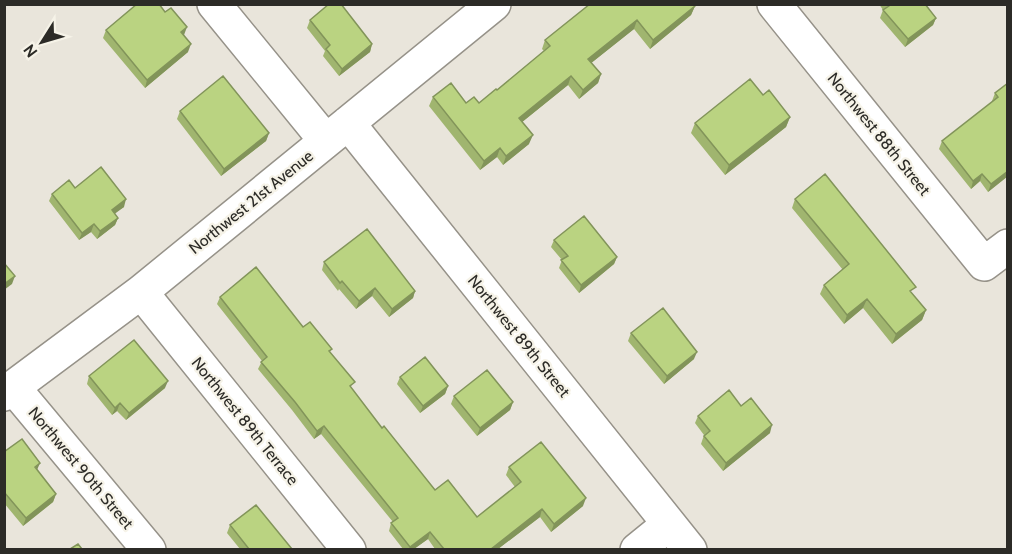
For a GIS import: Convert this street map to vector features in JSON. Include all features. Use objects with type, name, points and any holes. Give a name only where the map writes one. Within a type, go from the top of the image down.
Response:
[{"type":"street","name":"Northwest 89th Street","points":[[214,4],[337,132],[690,549]]},
{"type":"street","name":"Northwest 21st Avenue","points":[[9,391],[141,292],[494,4]]},
{"type":"street","name":"Northwest 88th Street","points":[[774,4],[996,255]]},
{"type":"street","name":"Northwest 89th Terrace","points":[[141,292],[349,549]]},
{"type":"street","name":"Northwest 90th Street","points":[[9,391],[149,549]]},
{"type":"street","points":[[637,549],[669,524]]},
{"type":"building","points":[[137,4],[159,4],[165,12],[171,8],[187,27],[181,32],[191,44],[147,80],[106,30]]},
{"type":"building","points":[[329,4],[341,4],[372,44],[342,69],[326,49],[330,45],[310,20]]},
{"type":"building","points":[[590,4],[693,4],[695,6],[653,40],[637,20],[588,59],[601,74],[583,90],[571,76],[519,118],[533,135],[506,156],[500,148],[484,161],[433,97],[451,83],[466,103],[474,97],[479,103],[550,46],[545,40]]},
{"type":"building","points":[[887,4],[925,4],[936,18],[908,39],[883,10],[889,6]]},
{"type":"building","points":[[223,76],[269,133],[224,169],[180,111]]},
{"type":"building","points":[[750,79],[763,95],[769,90],[790,117],[729,165],[695,123]]},
{"type":"building","points":[[1008,83],[1008,171],[991,184],[982,174],[973,181],[942,141],[998,97],[995,93]]},
{"type":"building","points":[[101,167],[126,199],[112,210],[118,218],[100,231],[94,224],[82,233],[52,194],[69,180],[75,188]]},
{"type":"building","points":[[825,174],[916,287],[910,291],[926,310],[896,334],[867,299],[847,315],[824,285],[849,264],[795,199]]},
{"type":"building","points":[[584,216],[617,257],[581,285],[561,260],[568,256],[554,240]]},
{"type":"building","points":[[367,229],[415,291],[392,309],[375,288],[359,301],[342,281],[340,283],[324,262]]},
{"type":"building","points":[[4,263],[15,276],[4,284]]},
{"type":"building","points":[[256,267],[303,327],[310,322],[332,349],[329,351],[355,382],[350,386],[382,428],[384,426],[435,490],[448,480],[477,517],[521,482],[509,467],[541,442],[586,498],[554,524],[542,509],[491,549],[444,549],[430,532],[410,547],[391,523],[398,518],[324,426],[317,431],[261,362],[267,357],[220,297]]},
{"type":"building","points":[[663,308],[697,352],[667,376],[631,333]]},
{"type":"building","points":[[134,340],[168,381],[129,413],[120,403],[115,408],[89,376]]},
{"type":"building","points":[[425,357],[448,386],[423,406],[400,377]]},
{"type":"building","points":[[487,370],[513,402],[480,428],[454,396]]},
{"type":"building","points":[[729,390],[741,406],[751,398],[772,425],[726,463],[704,436],[710,431],[698,416]]},
{"type":"building","points":[[22,439],[40,463],[35,467],[56,494],[26,518],[4,492],[4,452]]},
{"type":"building","points":[[256,505],[292,549],[249,549],[230,525]]},
{"type":"building","points":[[78,544],[82,549],[70,549]]}]
